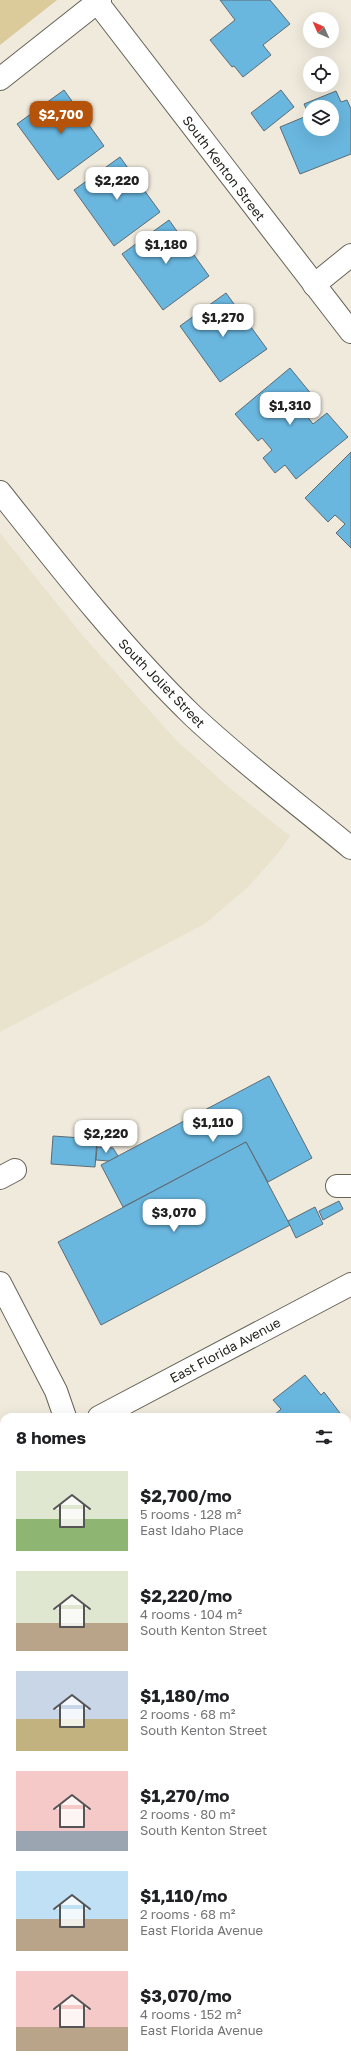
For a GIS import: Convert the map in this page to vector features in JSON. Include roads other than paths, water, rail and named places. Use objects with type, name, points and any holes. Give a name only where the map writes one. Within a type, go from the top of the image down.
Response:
[{"type":"street","points":[[0,79],[99,1]]},
{"type":"street","name":"South Kenton Street","points":[[99,1],[351,332]]},
{"type":"street","points":[[314,285],[351,255]]},
{"type":"street","name":"South Joliet Street","points":[[0,492],[88,602],[169,692],[229,748],[351,848]]},
{"type":"street","points":[[0,1283],[53,1385],[64,1413]]},
{"type":"street","name":"East Florida Avenue","points":[[107,1413],[351,1284]]}]
